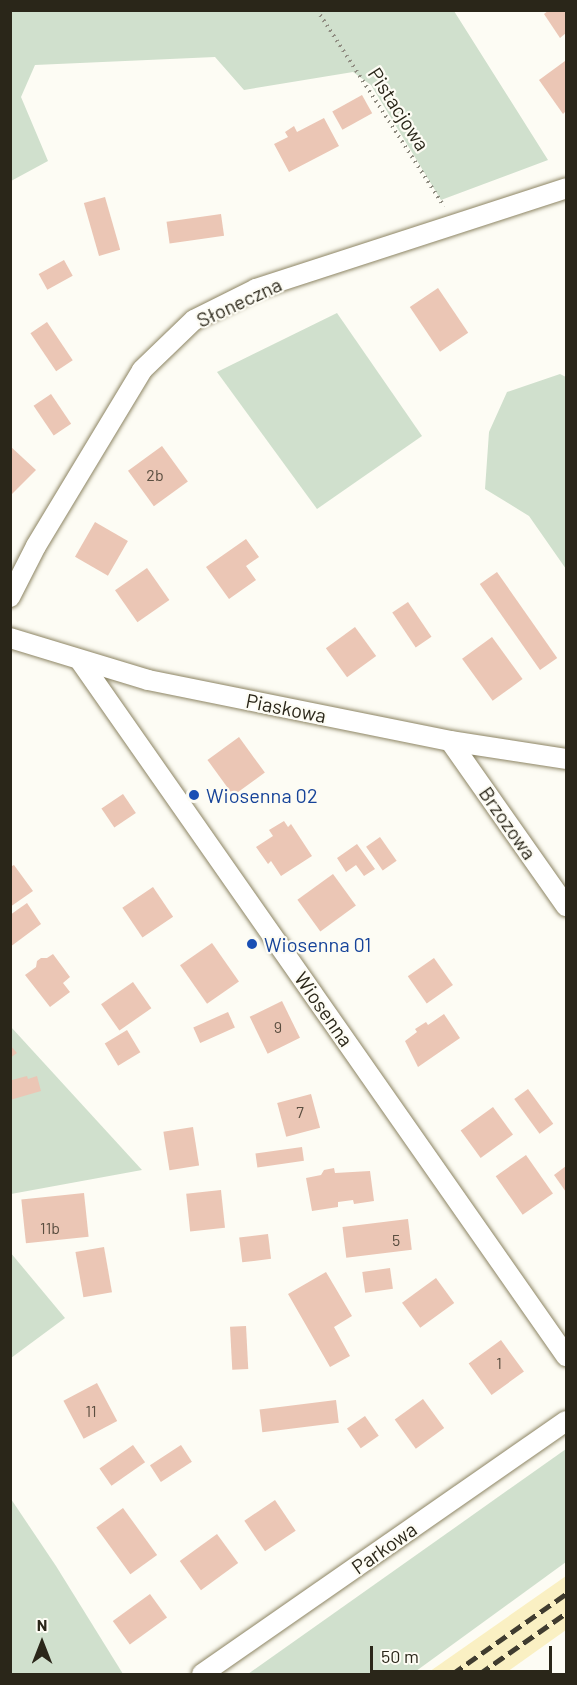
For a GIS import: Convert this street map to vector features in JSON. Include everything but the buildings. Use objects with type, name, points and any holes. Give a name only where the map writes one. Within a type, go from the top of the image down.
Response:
[{"type":"street","name":"Słoneczna","points":[[10,597],[36,546],[142,370],[194,320],[256,290],[567,188]]},
{"type":"street","name":"Piaskowa","points":[[10,638],[81,662],[148,680],[450,741],[567,759]]},
{"type":"street","name":"Wiosenna","points":[[81,662],[567,1356]]},
{"type":"street","name":"Brzozowa","points":[[450,741],[567,906]]},
{"type":"street","name":"Parkowa","points":[[202,1674],[567,1421]]},
{"type":"path","name":"Pistacjowa","points":[[317,10],[455,224]]},
{"type":"shaded area","points":[[566,1576],[566,1630],[504,1674],[426,1674]]},
{"type":"green space","points":[[11,10],[454,11],[548,160],[441,200],[371,85],[353,72],[244,90],[215,57],[35,65],[21,97],[48,161],[11,181]]},
{"type":"green space","points":[[337,313],[422,436],[317,509],[217,372]]},
{"type":"green space","points":[[560,374],[566,377],[566,569],[529,516],[485,489],[489,432],[507,392]]},
{"type":"green space","points":[[11,1027],[142,1170],[11,1194]]},
{"type":"green space","points":[[10,1252],[65,1318],[11,1358],[10,1358]]},
{"type":"green space","points":[[566,1449],[566,1562],[412,1674],[248,1674]]},
{"type":"green space","points":[[11,1499],[56,1566],[123,1674],[11,1674]]},
{"type":"railway","points":[[452,1674],[566,1594]]},
{"type":"railway","points":[[479,1674],[566,1613]]},
{"type":"place","name":"Wiosenna 02","points":[[194,795]]},
{"type":"place","name":"Wiosenna 01","points":[[252,944]]}]
